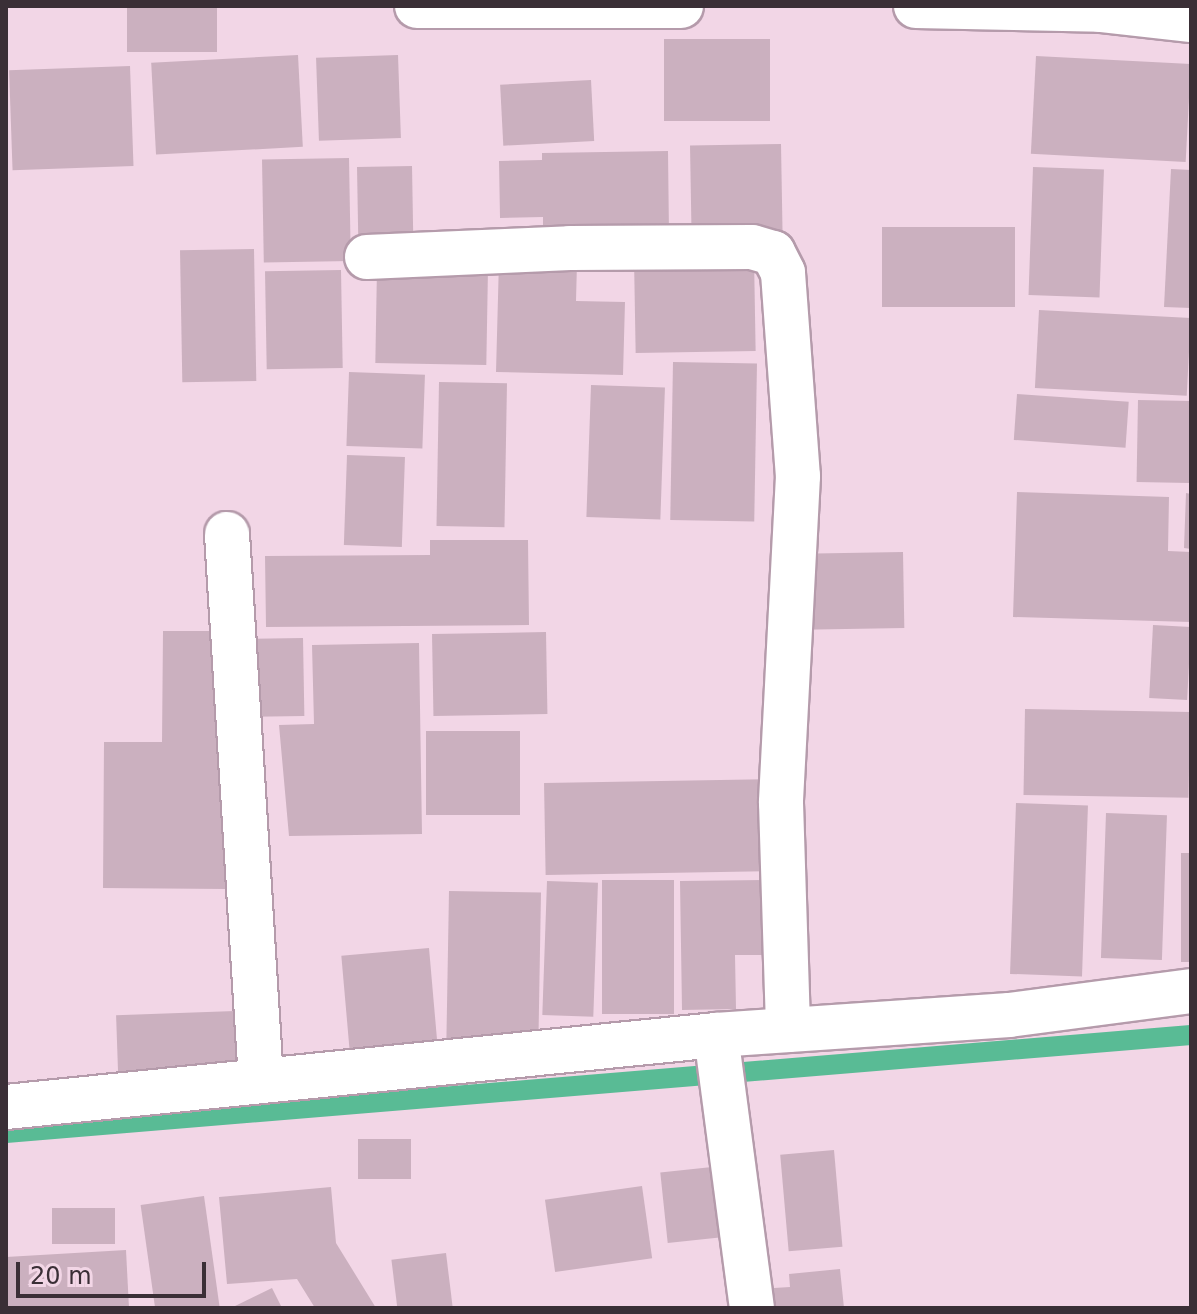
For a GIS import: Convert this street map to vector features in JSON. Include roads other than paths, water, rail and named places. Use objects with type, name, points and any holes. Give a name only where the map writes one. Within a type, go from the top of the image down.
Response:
[{"type":"street","points":[[417,6],[681,6]]},
{"type":"street","points":[[916,6],[1100,10],[1191,20]]},
{"type":"street","points":[[367,257],[570,248],[752,247],[773,253],[783,273],[798,476],[781,803],[788,1030]]},
{"type":"street","points":[[227,534],[261,1081]]},
{"type":"street","points":[[6,1107],[261,1081],[717,1043],[788,1030],[1009,1015],[1191,991]]},
{"type":"street","points":[[717,1043],[752,1308]]},
{"type":"waterway","points":[[6,1133],[1191,1035]]}]
